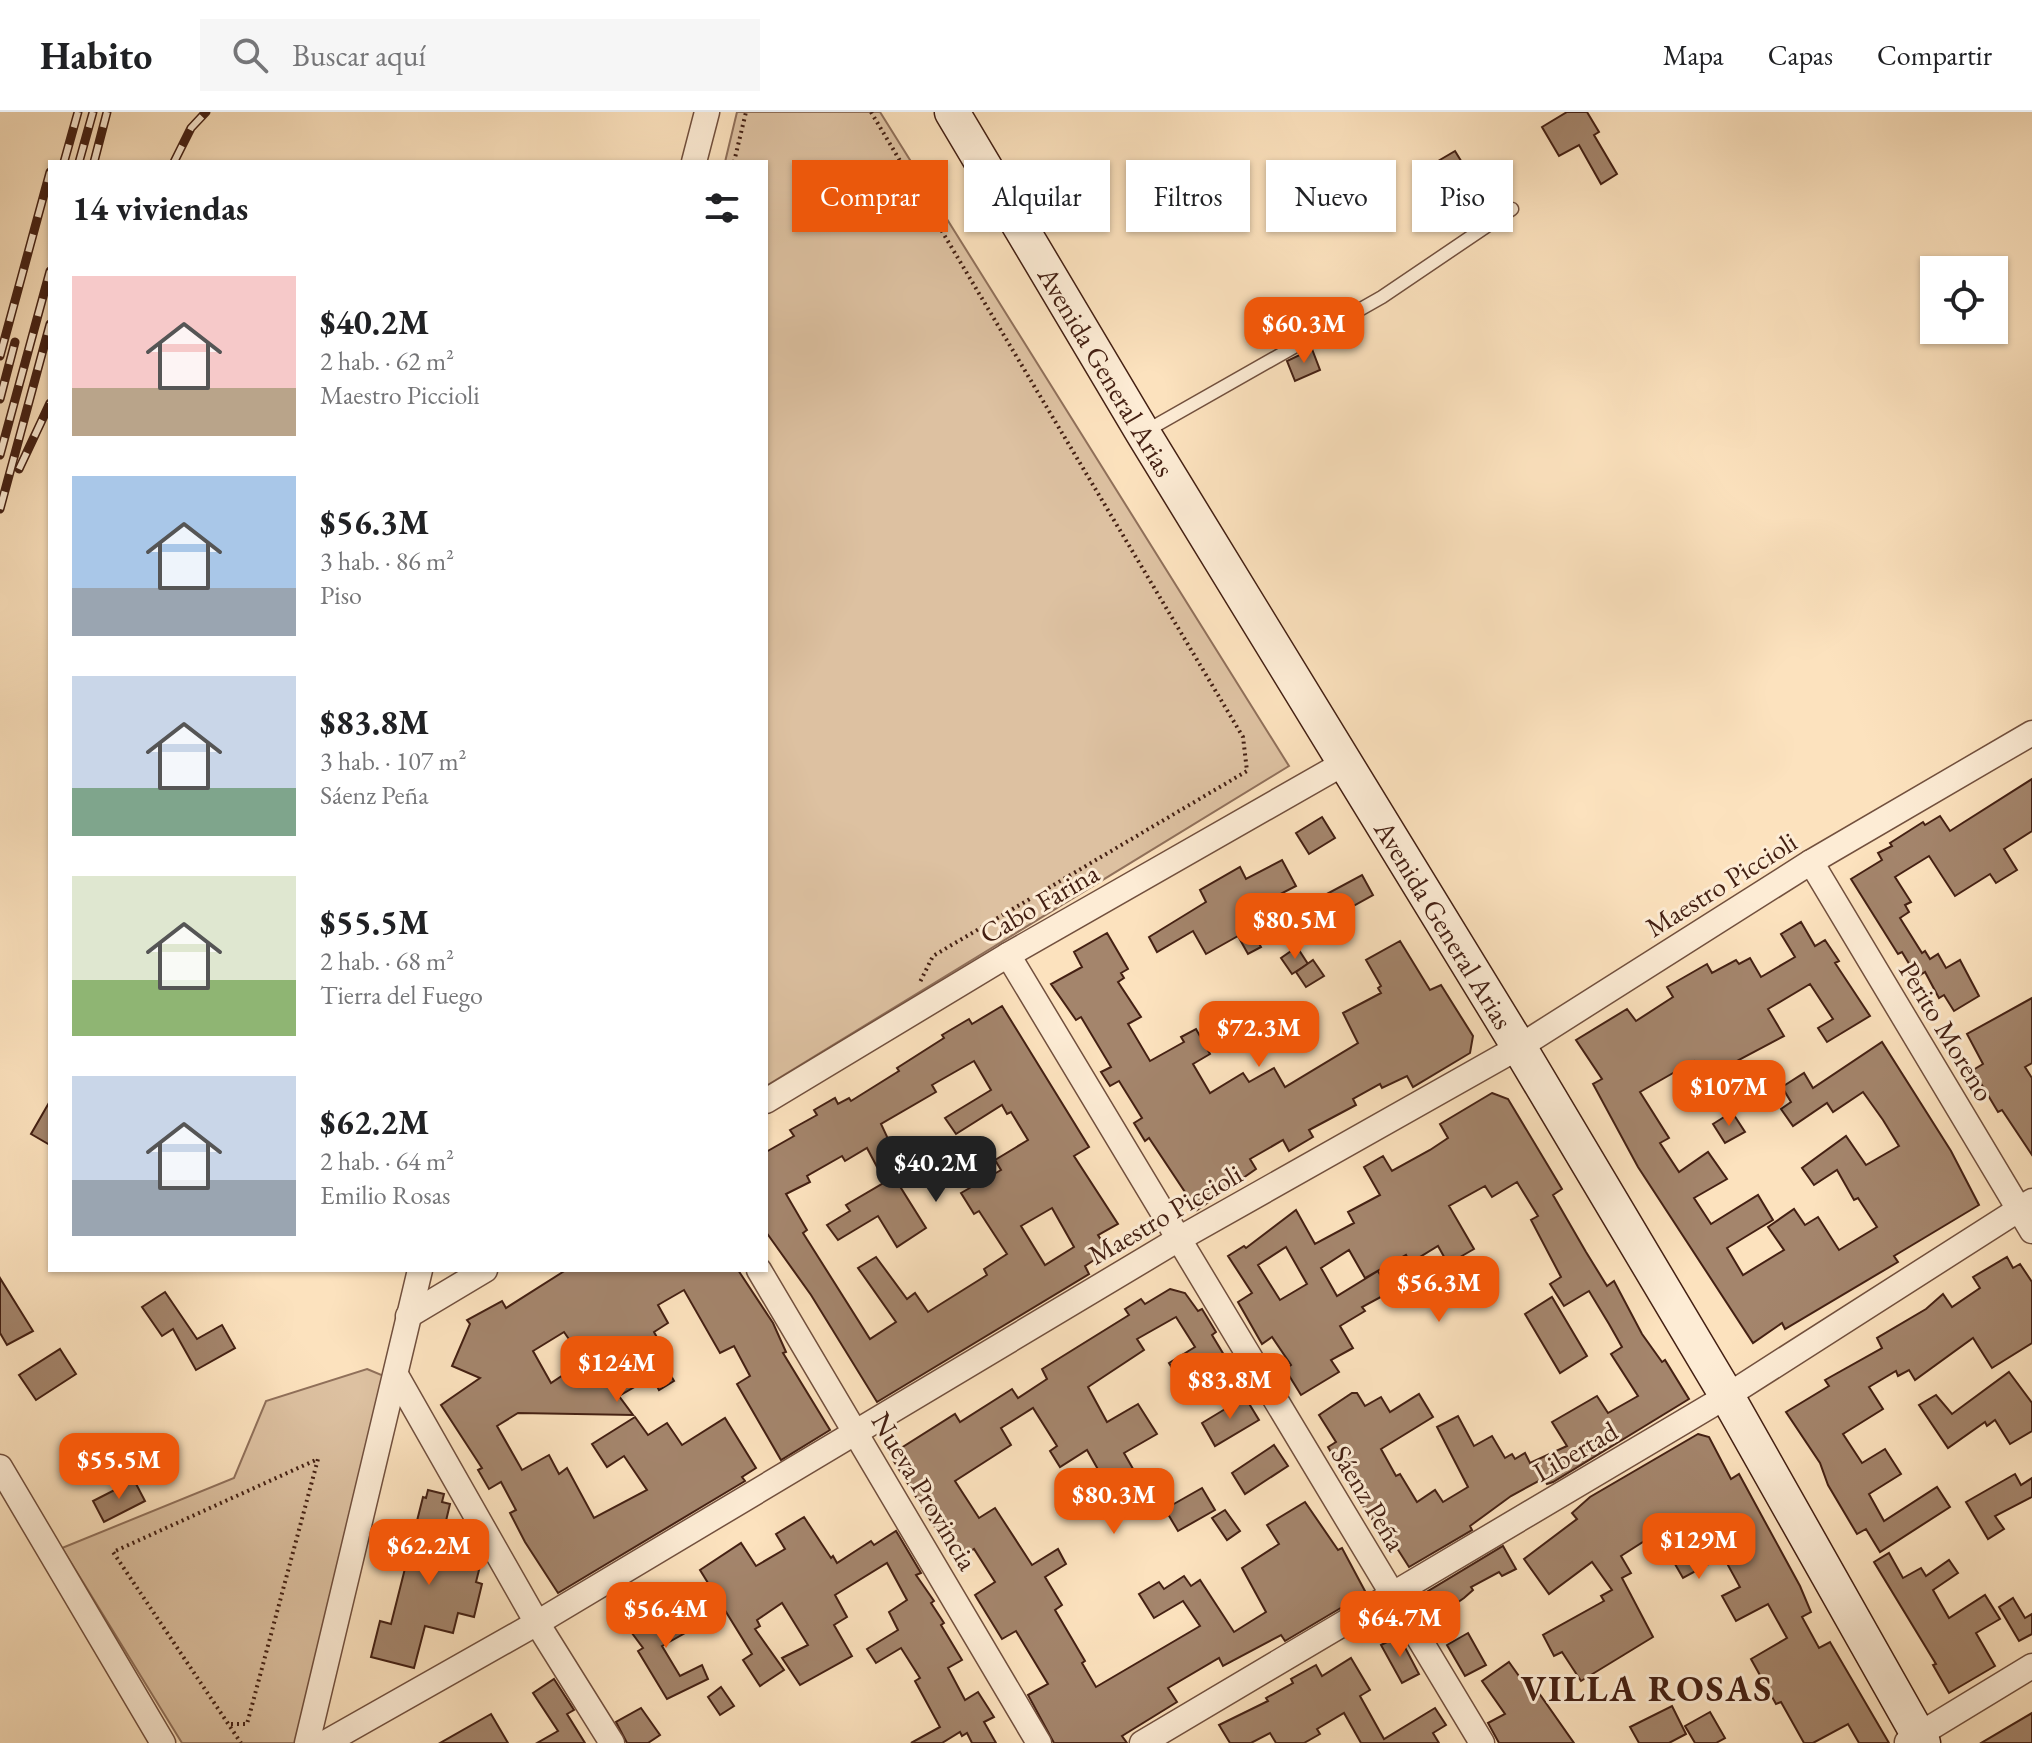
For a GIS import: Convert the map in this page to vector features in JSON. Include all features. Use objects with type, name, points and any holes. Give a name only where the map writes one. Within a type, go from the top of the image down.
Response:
[{"type":"main road","name":"Avenida General Arias","points":[[952,112],[1727,1396],[1915,1740]]},
{"type":"street","points":[[695,160],[707,112]]},
{"type":"street","name":"Maestro Piccioli","points":[[325,1743],[537,1623],[1177,1240],[1519,1047],[1811,862],[2032,733]]},
{"type":"street","name":"Cabo Farina","points":[[768,1100],[1008,955],[1346,762]]},
{"type":"street","name":"Perito Moreno","points":[[1811,862],[2025,1205],[2032,1231]]},
{"type":"street","name":"Sáenz Peña","points":[[1008,955],[1482,1743]]},
{"type":"street","name":"Libertad","points":[[1142,1743],[1727,1396],[2025,1205]]},
{"type":"street","points":[[307,1743],[419,1272]]},
{"type":"street","points":[[408,1316],[482,1272]]},
{"type":"street","name":"Nueva Provincia","points":[[760,1272],[1039,1743]]},
{"type":"street","points":[[396,1375],[537,1623],[612,1743]]},
{"type":"street","points":[[0,1467],[163,1743]]},
{"type":"street","points":[[1915,1740],[2032,1666]]},
{"type":"lane","points":[[1143,433],[1382,297],[1478,232]]},
{"type":"path","points":[[734,160],[746,112]]},
{"type":"path","points":[[871,112],[1236,724],[1243,737],[1247,771],[933,956],[917,987]]},
{"type":"path","points":[[231,1724],[247,1724],[318,1459],[113,1552],[241,1743]]},
{"type":"shaded area","points":[[737,112],[880,112],[910,160],[792,160],[792,232],[948,232],[948,221],[1289,766],[768,1085],[768,160],[725,160]]},
{"type":"shaded area","points":[[367,1369],[384,1376],[296,1743],[182,1743],[62,1548],[234,1478],[266,1401]]},
{"type":"building","points":[[1567,112],[1587,112],[1599,132],[1594,135],[1617,174],[1601,184],[1579,145],[1559,156],[1542,127]]},
{"type":"building","points":[[1455,151],[1460,160],[1440,160]]},
{"type":"building","points":[[1312,349],[1320,370],[1295,381],[1287,361]]},
{"type":"building","points":[[2032,779],[2032,831],[2004,849],[2017,870],[1996,883],[1990,874],[1955,896],[1929,856],[1895,877],[1911,902],[1905,905],[1909,912],[1900,918],[1922,953],[1925,951],[1930,959],[1938,954],[1946,968],[1960,960],[1979,996],[1954,1011],[1944,995],[1939,998],[1925,972],[1917,977],[1902,952],[1898,954],[1851,879],[1882,860],[1878,853],[1923,822],[1925,825],[1940,816],[1950,831]]},
{"type":"building","points":[[1322,817],[1335,838],[1309,854],[1296,833]]},
{"type":"building","points":[[1282,860],[1296,886],[1267,901],[1270,907],[1246,921],[1261,947],[1248,954],[1238,936],[1206,954],[1193,931],[1157,952],[1149,937],[1206,902],[1200,890],[1240,867],[1246,879]]},
{"type":"building","points":[[1362,875],[1373,895],[1321,924],[1310,903]]},
{"type":"building","points":[[1801,922],[1815,946],[1825,940],[1839,961],[1835,963],[1870,1016],[1827,1042],[1818,1028],[1833,1019],[1810,984],[1768,1009],[1784,1036],[1705,1078],[1694,1061],[1640,1092],[1669,1138],[1660,1143],[1679,1172],[1708,1152],[1727,1179],[1694,1198],[1711,1224],[1758,1195],[1773,1220],[1727,1248],[1743,1275],[1784,1250],[1768,1227],[1794,1209],[1805,1225],[1818,1217],[1839,1250],[1877,1227],[1858,1198],[1854,1200],[1837,1170],[1814,1185],[1802,1168],[1846,1136],[1866,1165],[1899,1146],[1863,1092],[1833,1112],[1827,1103],[1793,1126],[1781,1109],[1791,1102],[1782,1087],[1804,1073],[1813,1088],[1882,1042],[1951,1151],[1979,1205],[1894,1256],[1898,1262],[1785,1329],[1782,1323],[1753,1343],[1638,1167],[1593,1084],[1602,1079],[1576,1040],[1627,1009],[1636,1021],[1673,997],[1667,987],[1707,964],[1712,973],[1736,960],[1739,964],[1750,958],[1761,977],[1795,957],[1781,934]]},
{"type":"building","points":[[1107,933],[1128,969],[1121,973],[1124,978],[1118,982],[1141,1017],[1128,1024],[1150,1061],[1184,1042],[1181,1037],[1196,1029],[1210,1054],[1193,1064],[1210,1093],[1243,1073],[1249,1082],[1274,1068],[1285,1087],[1358,1043],[1343,1013],[1381,993],[1378,988],[1381,986],[1366,960],[1400,941],[1430,990],[1441,985],[1473,1036],[1470,1053],[1413,1087],[1407,1076],[1382,1088],[1380,1084],[1353,1099],[1356,1105],[1309,1130],[1313,1137],[1289,1151],[1283,1140],[1250,1159],[1256,1169],[1197,1210],[1149,1138],[1145,1141],[1134,1123],[1142,1118],[1119,1081],[1110,1086],[1101,1072],[1111,1067],[1081,1017],[1076,1020],[1051,984],[1082,967],[1074,952]]},
{"type":"building","points":[[1297,947],[1308,964],[1292,974],[1281,958]]},
{"type":"building","points":[[1313,960],[1324,976],[1306,987],[1296,972]]},
{"type":"building","points":[[2032,998],[2032,1063],[2025,1067],[2032,1078],[2032,1155],[2002,1110],[1998,1112],[1973,1070],[1983,1064],[1967,1034]]},
{"type":"building","points":[[1002,1006],[1089,1147],[1074,1156],[1118,1224],[1098,1235],[1108,1251],[1085,1266],[1089,1274],[877,1402],[811,1295],[768,1235],[768,1151],[794,1136],[790,1130],[817,1115],[814,1110],[835,1098],[838,1104],[849,1098],[851,1101],[899,1071],[897,1068],[969,1019],[972,1024]],"holes":[[[974,1061],[991,1090],[945,1118],[956,1134],[1002,1105],[1007,1114],[1011,1112],[1028,1140],[995,1160],[1001,1170],[961,1193],[974,1214],[979,1211],[1007,1254],[984,1269],[987,1275],[928,1312],[915,1293],[907,1299],[876,1257],[858,1268],[896,1322],[870,1339],[803,1233],[807,1230],[786,1194],[810,1182],[807,1176],[842,1156],[845,1161],[867,1148],[885,1182],[846,1205],[850,1211],[827,1225],[838,1240],[878,1216],[897,1247],[926,1228],[896,1180],[905,1175],[881,1124],[936,1092],[932,1085]],[[1052,1208],[1074,1247],[1045,1265],[1021,1226]]]},
{"type":"building","points":[[1492,1093],[1508,1099],[1562,1189],[1553,1195],[1586,1252],[1607,1286],[1614,1281],[1642,1334],[1662,1362],[1665,1360],[1689,1399],[1553,1482],[1547,1484],[1544,1478],[1511,1496],[1470,1526],[1472,1530],[1409,1567],[1379,1520],[1375,1523],[1353,1492],[1328,1447],[1336,1442],[1319,1415],[1352,1393],[1357,1393],[1365,1406],[1381,1397],[1390,1412],[1419,1394],[1433,1417],[1381,1449],[1396,1476],[1400,1474],[1417,1502],[1435,1490],[1443,1502],[1468,1487],[1437,1427],[1458,1416],[1474,1446],[1492,1436],[1505,1458],[1512,1454],[1515,1459],[1525,1453],[1530,1463],[1567,1446],[1552,1422],[1597,1396],[1608,1413],[1638,1396],[1611,1354],[1622,1347],[1589,1291],[1564,1306],[1550,1284],[1561,1277],[1531,1220],[1538,1216],[1517,1182],[1492,1197],[1485,1186],[1449,1206],[1474,1249],[1448,1264],[1438,1246],[1410,1263],[1406,1255],[1365,1278],[1349,1250],[1321,1268],[1337,1296],[1378,1271],[1390,1292],[1362,1307],[1365,1311],[1340,1326],[1353,1348],[1331,1360],[1339,1372],[1301,1395],[1285,1369],[1291,1365],[1272,1337],[1262,1344],[1238,1302],[1252,1293],[1228,1256],[1244,1246],[1246,1248],[1296,1210],[1315,1244],[1354,1223],[1348,1212],[1380,1195],[1364,1167],[1383,1156],[1392,1171],[1430,1150],[1448,1138],[1440,1124]],"holes":[[[1286,1247],[1307,1284],[1280,1300],[1258,1265]]]},
{"type":"building","points":[[48,1104],[48,1144],[31,1134]]},
{"type":"building","points":[[1732,1112],[1745,1132],[1725,1143],[1713,1124]]},
{"type":"building","points":[[2007,1257],[2013,1268],[2020,1264],[2032,1282],[2032,1343],[1992,1368],[1973,1338],[1915,1380],[1909,1370],[1898,1376],[1896,1371],[1869,1387],[1883,1409],[1843,1434],[1862,1463],[1885,1449],[1901,1474],[1869,1494],[1884,1521],[1937,1487],[1950,1507],[1880,1552],[1866,1529],[1857,1534],[1828,1485],[1820,1463],[1786,1412],[1829,1386],[1825,1380],[1882,1348],[1877,1338],[1926,1309],[1943,1294],[1952,1307],[1980,1288],[1973,1277]]},
{"type":"building","points":[[563,1272],[739,1272],[773,1323],[786,1352],[783,1353],[830,1430],[781,1460],[737,1384],[750,1376],[734,1346],[720,1353],[684,1290],[658,1305],[668,1323],[654,1332],[659,1341],[653,1345],[674,1381],[659,1390],[652,1377],[619,1396],[633,1415],[518,1413],[497,1426],[522,1470],[549,1455],[559,1474],[567,1468],[594,1518],[647,1490],[624,1456],[607,1467],[592,1444],[635,1417],[648,1435],[667,1423],[682,1445],[725,1418],[756,1468],[742,1477],[745,1481],[558,1593],[510,1513],[516,1510],[501,1482],[489,1489],[478,1470],[482,1468],[441,1405],[480,1378],[452,1366],[470,1324],[467,1320],[502,1301],[506,1308]],"holes":[[[564,1332],[584,1361],[551,1383],[533,1351]]]},
{"type":"building","points":[[0,1278],[33,1331],[7,1345],[0,1333]]},
{"type":"building","points":[[1170,1289],[1185,1293],[1198,1311],[1202,1309],[1216,1332],[1212,1335],[1227,1360],[1183,1386],[1169,1363],[1195,1347],[1176,1317],[1137,1339],[1144,1350],[1088,1387],[1107,1422],[1138,1404],[1157,1434],[1124,1453],[1140,1481],[1113,1496],[1087,1450],[1060,1467],[1050,1451],[1057,1446],[1033,1408],[1001,1428],[1011,1445],[955,1481],[979,1518],[995,1508],[1032,1565],[1058,1549],[1066,1564],[1045,1577],[1062,1605],[1055,1610],[1085,1661],[1082,1663],[1096,1687],[1200,1626],[1183,1601],[1154,1618],[1139,1594],[1159,1582],[1164,1589],[1184,1576],[1191,1586],[1200,1580],[1234,1632],[1266,1612],[1242,1568],[1279,1544],[1267,1525],[1305,1502],[1338,1550],[1342,1548],[1366,1593],[1285,1641],[1281,1635],[1223,1666],[1219,1658],[1168,1688],[1177,1702],[1122,1736],[1127,1743],[1054,1743],[1028,1695],[1048,1684],[1016,1631],[1002,1639],[975,1595],[995,1582],[974,1549],[963,1556],[943,1525],[936,1529],[890,1455],[955,1414],[960,1422],[1012,1389],[1018,1398],[1047,1379],[1042,1369],[1129,1315],[1125,1309],[1141,1299],[1145,1304]]},
{"type":"building","points":[[165,1292],[197,1339],[222,1325],[235,1348],[196,1370],[173,1329],[162,1336],[142,1307]]},
{"type":"building","points":[[1552,1297],[1587,1356],[1560,1373],[1525,1314]]},
{"type":"building","points":[[60,1349],[76,1374],[36,1400],[19,1375]]},
{"type":"building","points":[[1233,1358],[1248,1384],[1234,1392],[1219,1367]]},
{"type":"building","points":[[2009,1372],[2032,1403],[2032,1431],[2010,1444],[1995,1420],[1987,1426],[1985,1422],[1948,1448],[1919,1405],[1936,1395],[1952,1414]]},
{"type":"building","points":[[1245,1397],[1259,1420],[1215,1446],[1202,1423]]},
{"type":"building","points":[[1698,1434],[1709,1437],[1731,1479],[1739,1474],[1800,1586],[1811,1612],[1802,1617],[1819,1648],[1830,1642],[1889,1743],[1859,1743],[1848,1724],[1813,1743],[1804,1743],[1781,1702],[1776,1704],[1751,1659],[1787,1638],[1768,1604],[1736,1621],[1722,1596],[1740,1587],[1723,1556],[1683,1578],[1657,1533],[1621,1556],[1631,1573],[1622,1578],[1653,1637],[1581,1681],[1562,1652],[1554,1656],[1543,1635],[1604,1601],[1601,1596],[1612,1590],[1592,1562],[1549,1594],[1524,1559],[1577,1519],[1572,1513],[1590,1497]]},
{"type":"building","points":[[1274,1445],[1288,1466],[1245,1494],[1232,1473]]},
{"type":"building","points":[[2015,1474],[2021,1485],[2032,1478],[2032,1497],[1995,1516],[2004,1529],[1988,1539],[1966,1502]]},
{"type":"building","points":[[134,1480],[145,1501],[104,1522],[93,1501]]},
{"type":"building","points":[[1202,1488],[1215,1510],[1178,1531],[1165,1509]]},
{"type":"building","points":[[428,1490],[444,1494],[442,1502],[450,1504],[441,1542],[474,1550],[471,1560],[481,1562],[476,1582],[482,1584],[474,1617],[458,1613],[453,1633],[425,1626],[414,1668],[371,1657],[380,1621],[391,1624],[423,1497],[426,1498]]},
{"type":"building","points":[[1225,1510],[1240,1531],[1227,1540],[1212,1518]]},
{"type":"building","points":[[804,1517],[837,1563],[871,1541],[874,1545],[896,1531],[921,1573],[916,1575],[934,1601],[931,1603],[944,1623],[941,1625],[962,1660],[948,1668],[965,1700],[978,1692],[994,1717],[984,1722],[996,1743],[972,1743],[967,1733],[962,1736],[960,1732],[942,1743],[911,1743],[940,1727],[915,1681],[920,1678],[901,1648],[876,1663],[867,1649],[898,1630],[889,1612],[907,1600],[887,1563],[835,1595],[847,1617],[834,1625],[852,1656],[800,1685],[782,1658],[808,1645],[782,1603],[757,1620],[760,1626],[755,1629],[784,1670],[760,1686],[743,1660],[752,1654],[700,1570],[741,1543],[756,1566],[785,1549],[776,1534]]},
{"type":"building","points":[[1503,1546],[1516,1569],[1502,1576],[1499,1572],[1471,1587],[1473,1590],[1464,1598],[1428,1623],[1417,1606],[1420,1596]]},
{"type":"building","points":[[1889,1553],[1903,1578],[1921,1568],[1926,1576],[1949,1560],[1958,1573],[1933,1590],[1949,1618],[1985,1595],[2000,1619],[1976,1633],[1995,1666],[1949,1693],[1933,1665],[1936,1664],[1874,1562]]},
{"type":"building","points":[[2013,1598],[2025,1618],[2032,1614],[2032,1634],[2019,1641],[1999,1607]]},
{"type":"building","points":[[677,1602],[692,1629],[662,1646],[680,1676],[702,1665],[708,1679],[667,1699],[638,1651],[643,1648],[629,1629]]},
{"type":"building","points":[[1468,1633],[1486,1665],[1465,1676],[1447,1645]]},
{"type":"building","points":[[1399,1636],[1419,1674],[1402,1683],[1381,1645]]},
{"type":"building","points":[[1351,1658],[1370,1690],[1360,1696],[1384,1739],[1435,1708],[1446,1725],[1433,1733],[1439,1743],[1361,1743],[1344,1713],[1317,1729],[1320,1734],[1304,1743],[1276,1743],[1270,1733],[1251,1743],[1230,1743],[1219,1725],[1268,1701],[1266,1698],[1293,1683],[1291,1679],[1316,1665],[1322,1676]]},
{"type":"building","points":[[1509,1662],[1524,1683],[1529,1679],[1574,1743],[1499,1743],[1488,1723],[1505,1714],[1482,1681]]},
{"type":"building","points":[[554,1679],[574,1710],[567,1714],[585,1743],[537,1743],[558,1731],[533,1693]]},
{"type":"building","points":[[721,1687],[734,1706],[720,1715],[708,1697]]},
{"type":"building","points":[[1672,1706],[1686,1734],[1669,1743],[1639,1743],[1630,1727]]},
{"type":"building","points":[[641,1708],[660,1735],[648,1743],[627,1743],[616,1722]]},
{"type":"building","points":[[1710,1712],[1725,1738],[1716,1743],[1695,1743],[1685,1726]]},
{"type":"building","points":[[2032,1713],[2032,1743],[1981,1743]]},
{"type":"building","points":[[491,1714],[508,1743],[440,1743]]},
{"type":"railway","points":[[65,160],[78,112]]},
{"type":"railway","points":[[80,160],[93,112]]},
{"type":"railway","points":[[95,160],[107,112]]},
{"type":"railway","points":[[175,160],[191,128],[206,112]]},
{"type":"railway","points":[[0,356],[48,179]]},
{"type":"railway","points":[[0,455],[48,278]]},
{"type":"railway","points":[[0,509],[48,331]]},
{"type":"railway","points":[[0,399],[15,342]]},
{"type":"railway","points":[[19,469],[48,407]]},
{"type":"district","name":"VILLA ROSAS","points":[[1647,1688]]}]
